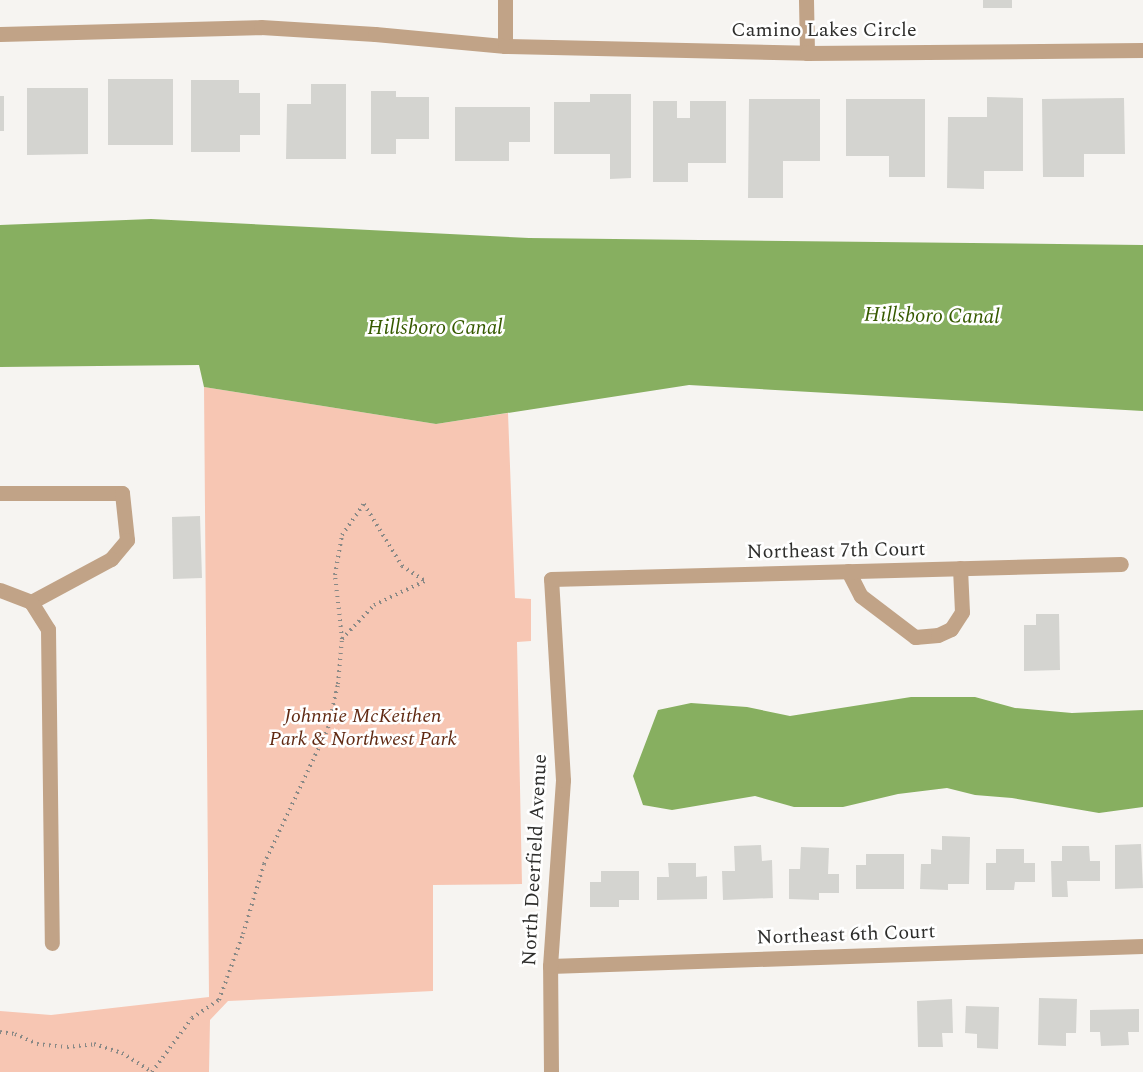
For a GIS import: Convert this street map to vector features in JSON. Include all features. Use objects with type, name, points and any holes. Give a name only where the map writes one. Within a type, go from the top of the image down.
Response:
[{"type":"street","points":[[505,0],[505,46]]},
{"type":"street","points":[[806,0],[807,53]]},
{"type":"street","name":"Camino Lakes Circle","points":[[0,34],[261,27],[375,34],[505,46],[807,53],[1143,50]]},
{"type":"street","points":[[0,493],[122,493],[127,540],[111,559],[64,582],[31,602]]},
{"type":"street","name":"Northeast 7th Court","points":[[552,579],[1121,564]]},
{"type":"street","points":[[848,571],[861,596],[915,638],[938,635],[951,629],[962,612],[960,568]]},
{"type":"street","name":"North Deerfield Avenue","points":[[551,1072],[550,966],[563,780],[552,579]]},
{"type":"street","points":[[0,590],[31,602],[48,629],[52,943]]},
{"type":"street","name":"Northeast 6th Court","points":[[550,966],[1143,946]]},
{"type":"path","points":[[0,1032],[15,1034],[37,1044],[67,1047],[94,1044],[122,1053],[152,1072],[192,1018],[219,1000],[243,934],[264,864],[328,728],[338,684],[342,639],[335,575],[342,535],[364,504],[402,566],[425,581],[374,605],[342,639]]},
{"type":"green space","name":"Johnnie McKeithen Park & Northwest Park","points":[[204,387],[436,424],[508,413],[515,598],[531,599],[531,641],[517,642],[522,884],[433,885],[433,991],[228,1001],[210,1020],[209,1072],[0,1072],[0,1011],[51,1015],[209,997]]},
{"type":"water","name":"Hillsboro Canal","points":[[151,219],[529,238],[1143,245],[1143,411],[689,385],[436,424],[204,387],[199,365],[0,367],[0,225]]},
{"type":"water","points":[[911,697],[975,697],[1015,708],[1072,713],[1143,710],[1143,807],[1099,813],[1012,798],[975,795],[947,788],[898,794],[843,807],[794,807],[755,796],[672,810],[643,805],[633,776],[658,710],[691,703],[747,707],[790,716]]},
{"type":"building","points":[[983,0],[1012,0],[1012,8],[983,8]]},
{"type":"building","points":[[108,79],[173,79],[173,145],[108,145]]},
{"type":"building","points":[[191,80],[239,80],[239,93],[260,93],[260,135],[240,135],[240,152],[191,152]]},
{"type":"building","points":[[311,84],[346,84],[346,159],[286,159],[287,104],[311,104]]},
{"type":"building","points":[[27,88],[88,88],[88,154],[27,155]]},
{"type":"building","points":[[371,91],[396,91],[396,97],[429,97],[429,139],[396,139],[396,154],[371,154]]},
{"type":"building","points":[[590,94],[631,94],[631,178],[610,179],[610,154],[554,154],[554,102],[590,102]]},
{"type":"building","points":[[0,96],[4,96],[4,131],[0,131]]},
{"type":"building","points":[[987,97],[1023,98],[1023,171],[984,171],[984,189],[947,188],[948,117],[987,117]]},
{"type":"building","points":[[1124,98],[1125,154],[1084,154],[1084,177],[1043,177],[1042,99]]},
{"type":"building","points":[[749,99],[820,99],[820,161],[783,161],[783,198],[748,198]]},
{"type":"building","points":[[846,99],[925,99],[925,177],[889,177],[889,156],[846,156]]},
{"type":"building","points":[[653,101],[677,101],[677,118],[690,118],[690,101],[726,101],[726,163],[688,163],[688,182],[653,182]]},
{"type":"building","points":[[455,107],[530,107],[530,142],[509,142],[509,161],[455,161]]},
{"type":"building","points":[[200,516],[202,578],[173,579],[172,517]]},
{"type":"building","points":[[1036,614],[1059,614],[1060,670],[1024,671],[1024,625],[1036,625]]},
{"type":"building","points":[[942,836],[970,837],[969,884],[948,884],[948,890],[920,889],[921,864],[931,864],[931,849],[942,850]]},
{"type":"building","points":[[1141,844],[1143,888],[1115,889],[1115,845]]},
{"type":"building","points":[[761,845],[762,861],[772,860],[773,898],[723,900],[722,871],[735,871],[734,846]]},
{"type":"building","points":[[1062,846],[1089,846],[1090,861],[1100,861],[1100,881],[1067,881],[1068,897],[1052,897],[1051,861],[1062,861]]},
{"type":"building","points":[[801,847],[829,848],[828,874],[839,874],[839,893],[819,893],[819,900],[789,899],[789,869],[800,869]]},
{"type":"building","points":[[996,849],[1024,849],[1024,863],[1035,863],[1035,882],[1015,882],[1014,890],[986,890],[986,863],[996,863]]},
{"type":"building","points":[[866,854],[904,854],[904,889],[856,889],[856,865],[866,865]]},
{"type":"building","points":[[668,863],[696,863],[696,877],[707,876],[707,899],[657,900],[657,877],[669,877]]},
{"type":"building","points":[[601,871],[639,871],[639,900],[619,900],[619,907],[590,907],[590,882],[601,882]]},
{"type":"building","points":[[1039,998],[1077,999],[1076,1033],[1066,1033],[1066,1046],[1038,1045]]},
{"type":"building","points":[[952,999],[953,1033],[942,1033],[943,1047],[918,1047],[917,1001]]},
{"type":"building","points":[[966,1006],[999,1007],[998,1049],[977,1048],[977,1034],[965,1033]]},
{"type":"building","points":[[1139,1009],[1139,1032],[1128,1032],[1129,1045],[1101,1046],[1100,1032],[1090,1032],[1090,1010]]}]
